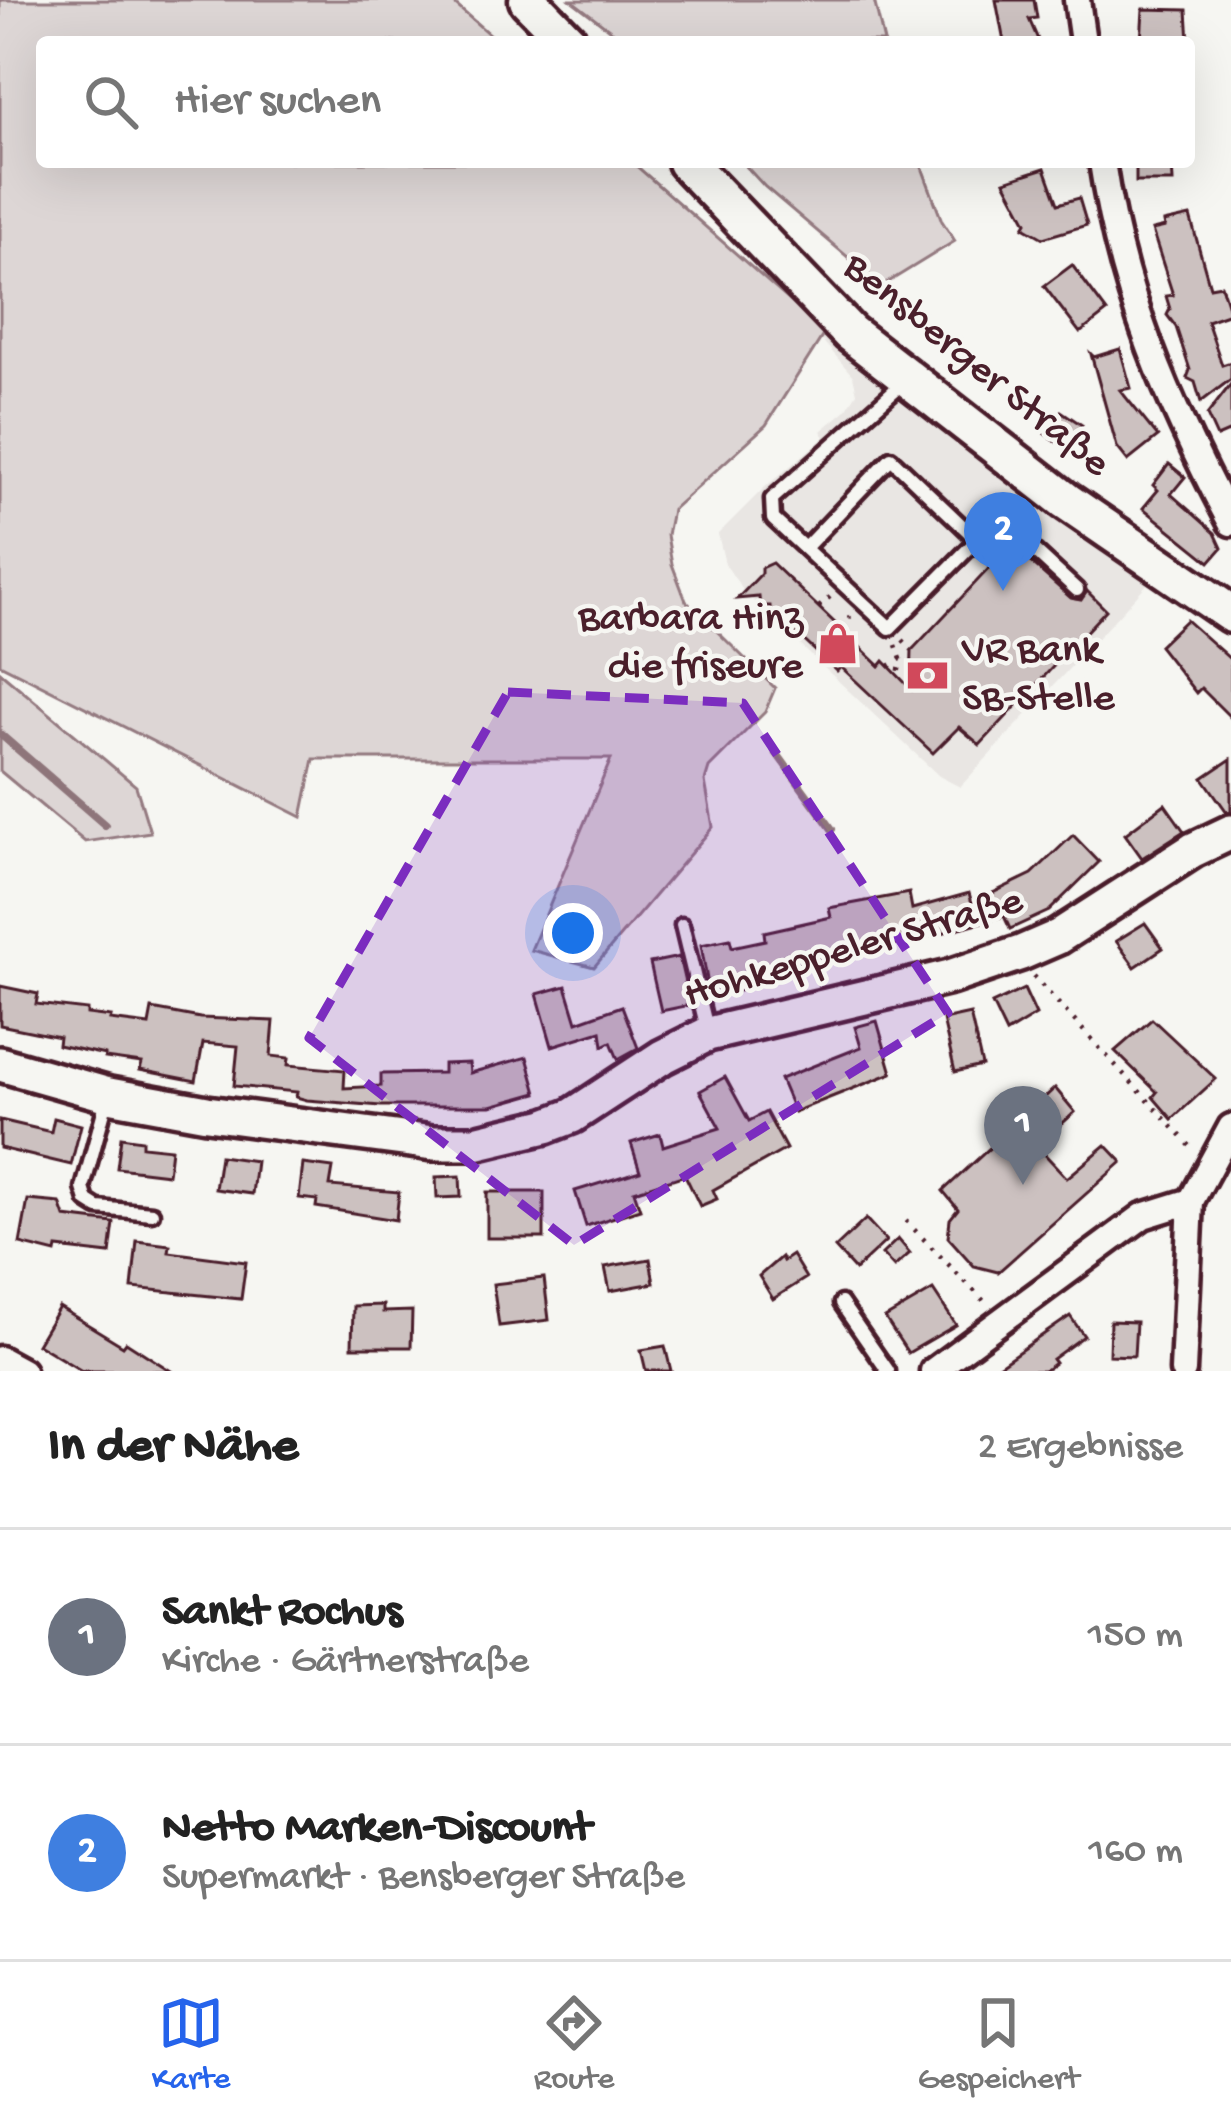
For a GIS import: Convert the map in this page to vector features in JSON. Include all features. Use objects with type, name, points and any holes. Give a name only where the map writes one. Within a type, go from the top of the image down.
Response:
[{"type":"main road","points":[[528,0],[563,36]]},
{"type":"main road","name":"Bensberger Straße","points":[[692,168],[850,333],[1066,501],[1231,614]]},
{"type":"street","points":[[1077,0],[1083,36]]},
{"type":"street","points":[[1103,168],[1124,280],[1147,349],[1231,523]]},
{"type":"street","name":"Hohkeppeler Straße","points":[[0,1064],[109,1094],[207,1113],[433,1143],[476,1143],[572,1116],[662,1057],[708,1034],[989,966],[1058,937],[1193,850],[1231,832]]},
{"type":"street","points":[[1183,1371],[1191,1201],[1230,1131]]},
{"type":"street","points":[[933,1371],[1143,1216],[1191,1201]]},
{"type":"lane","points":[[907,379],[772,499],[773,519],[890,628],[996,520],[1077,590]]},
{"type":"lane","points":[[805,548],[891,458],[975,538]]},
{"type":"lane","points":[[682,925],[708,1034]]},
{"type":"lane","points":[[109,1094],[83,1188],[87,1201],[98,1208],[152,1213]]},
{"type":"lane","points":[[841,1304],[888,1371]]},
{"type":"path","points":[[890,628],[901,659],[898,674]]},
{"type":"path","points":[[901,659],[911,663]]},
{"type":"path","points":[[889,667],[901,659]]},
{"type":"path","points":[[1034,976],[1208,1166]]},
{"type":"path","points":[[905,1221],[1003,1322]]},
{"type":"highlighted area","points":[[508,692],[743,703],[948,1013],[574,1245],[309,1038]]},
{"type":"shaded area","points":[[0,0],[450,0],[491,36],[36,36],[36,168],[639,168],[825,332],[766,425],[672,510],[667,535],[686,601],[775,688],[765,712],[709,768],[705,781],[713,827],[594,967],[531,950],[611,759],[314,759],[302,817],[0,664]]},
{"type":"shaded area","points":[[571,0],[874,0],[883,36],[618,36]]},
{"type":"shaded area","points":[[748,168],[922,168],[942,221],[955,241],[882,286]]},
{"type":"shaded area","points":[[826,333],[927,419],[1149,582],[960,787],[939,776],[745,593],[725,564],[718,534],[825,437],[821,431],[846,410],[857,393],[853,376],[821,339]]},
{"type":"shaded area","points":[[0,672],[136,786],[150,832],[85,842],[0,771]]},
{"type":"building","points":[[996,0],[1034,0],[1037,18],[1029,19],[1036,36],[1003,36]]},
{"type":"building","points":[[1143,9],[1187,10],[1189,36],[1141,36]]},
{"type":"building","points":[[1045,168],[1058,204],[1079,198],[1087,225],[1043,238],[1024,227],[1027,222],[1005,181]]},
{"type":"building","points":[[1136,168],[1172,168],[1173,182],[1136,182]]},
{"type":"building","points":[[1190,216],[1210,287],[1221,285],[1230,313],[1207,321],[1222,365],[1231,362],[1231,379],[1201,402],[1195,382],[1187,378],[1190,370],[1176,327],[1167,315],[1166,296],[1173,295],[1152,230]]},
{"type":"building","points":[[1072,265],[1107,312],[1080,333],[1044,286]]},
{"type":"building","points":[[1120,349],[1131,388],[1120,390],[1158,437],[1128,461],[1117,447],[1091,354]]},
{"type":"building","points":[[1231,384],[1231,431],[1217,437],[1207,415]]},
{"type":"building","points":[[1061,411],[1082,425],[1065,448],[1045,434]]},
{"type":"building","points":[[1169,464],[1185,477],[1171,494],[1215,533],[1222,548],[1210,562],[1143,508],[1158,490],[1153,485]]},
{"type":"building","points":[[1011,545],[1071,598],[1081,600],[1087,591],[1106,610],[980,745],[959,727],[933,753],[841,667],[837,671],[798,635],[791,635],[778,617],[771,617],[770,606],[760,606],[759,597],[737,599],[761,574],[761,568],[772,563],[880,666],[884,661],[911,689],[912,650]]},
{"type":"building","points":[[1186,620],[1231,660],[1231,718],[1201,688],[1196,693],[1159,646]]},
{"type":"building","points":[[1231,759],[1231,811],[1227,812],[1203,778]]},
{"type":"building","points":[[1165,804],[1184,831],[1142,858],[1125,834]]},
{"type":"building","points":[[1073,835],[1099,862],[1049,911],[1010,929],[1004,916],[912,941],[740,977],[743,990],[710,997],[701,945],[730,939],[732,947],[765,940],[764,932],[831,917],[829,908],[909,893],[912,909],[969,893],[972,903],[1032,874]]},
{"type":"building","points":[[1145,923],[1163,948],[1135,967],[1116,941]]},
{"type":"building","points":[[679,957],[690,1005],[661,1011],[650,963]]},
{"type":"building","points":[[0,986],[38,994],[36,1004],[149,1025],[152,1009],[200,1018],[274,1021],[271,1056],[289,1058],[288,1065],[345,1070],[344,1088],[381,1086],[381,1074],[443,1073],[443,1064],[469,1063],[470,1073],[527,1057],[537,1093],[491,1106],[307,1100],[296,1097],[297,1092],[234,1086],[238,1046],[203,1043],[196,1081],[140,1070],[142,1063],[105,1058],[58,1045],[59,1037],[0,1025]]},
{"type":"building","points":[[566,986],[577,1022],[622,1006],[638,1048],[618,1059],[611,1042],[603,1046],[601,1031],[552,1046],[537,994]]},
{"type":"building","points":[[1024,989],[1036,1015],[1006,1033],[992,1004]]},
{"type":"building","points":[[970,1014],[982,1066],[955,1072],[943,1020]]},
{"type":"building","points":[[1152,1019],[1216,1079],[1172,1119],[1153,1097],[1157,1092],[1115,1051]]},
{"type":"building","points":[[877,1021],[892,1073],[794,1112],[780,1079],[861,1047],[855,1027]]},
{"type":"building","points":[[725,1077],[749,1121],[766,1112],[786,1149],[713,1190],[717,1199],[700,1206],[685,1175],[634,1191],[640,1209],[586,1226],[575,1191],[640,1171],[631,1143],[660,1134],[663,1146],[720,1128],[700,1091]]},
{"type":"building","points":[[1055,1088],[1075,1112],[1037,1146],[1067,1178],[1106,1145],[1122,1162],[998,1272],[974,1266],[948,1237],[950,1219],[958,1209],[943,1191]]},
{"type":"building","points":[[54,1118],[81,1125],[71,1165],[0,1148],[0,1120],[51,1132]]},
{"type":"building","points":[[121,1137],[142,1140],[142,1146],[171,1149],[168,1174],[117,1168]]},
{"type":"building","points":[[220,1156],[256,1161],[252,1194],[215,1189]]},
{"type":"building","points":[[303,1164],[333,1168],[330,1186],[399,1192],[396,1220],[316,1207],[317,1200],[299,1198]]},
{"type":"building","points":[[460,1176],[461,1197],[437,1198],[436,1177]]},
{"type":"building","points":[[487,1192],[544,1192],[544,1238],[487,1238]]},
{"type":"building","points":[[28,1200],[60,1203],[65,1217],[114,1223],[110,1254],[57,1248],[56,1253],[20,1244]]},
{"type":"building","points":[[866,1219],[886,1241],[855,1270],[835,1248]]},
{"type":"building","points":[[898,1239],[910,1253],[894,1267],[882,1254]]},
{"type":"building","points":[[137,1241],[170,1245],[169,1252],[246,1262],[241,1299],[132,1288]]},
{"type":"building","points":[[792,1255],[806,1278],[773,1299],[759,1276],[781,1257],[783,1261]]},
{"type":"building","points":[[650,1259],[654,1283],[610,1291],[605,1267]]},
{"type":"building","points":[[544,1278],[549,1320],[499,1326],[493,1284]]},
{"type":"building","points":[[933,1290],[956,1325],[908,1353],[885,1318]]},
{"type":"building","points":[[383,1305],[383,1312],[412,1311],[411,1347],[352,1347],[353,1306]]},
{"type":"building","points":[[59,1307],[171,1371],[82,1371],[37,1344]]},
{"type":"building","points":[[1070,1316],[1084,1336],[1052,1359],[1055,1363],[1044,1371],[991,1371]]},
{"type":"building","points":[[1110,1321],[1136,1322],[1134,1356],[1109,1355]]},
{"type":"building","points":[[665,1346],[671,1371],[646,1371],[641,1350]]},
{"type":"waterway","points":[[0,734],[105,825]]},
{"type":"waterway","points":[[775,751],[832,829]]},
{"type":"place","name":"Netto Marken-Discount","points":[[1003,591]]},
{"type":"place","name":"Barbara Hinz die friseure","points":[[837,644]]},
{"type":"place","name":"VR Bank SB-Stelle","points":[[928,676]]},
{"type":"place","name":"Sankt Rochus","points":[[1023,1185]]}]
